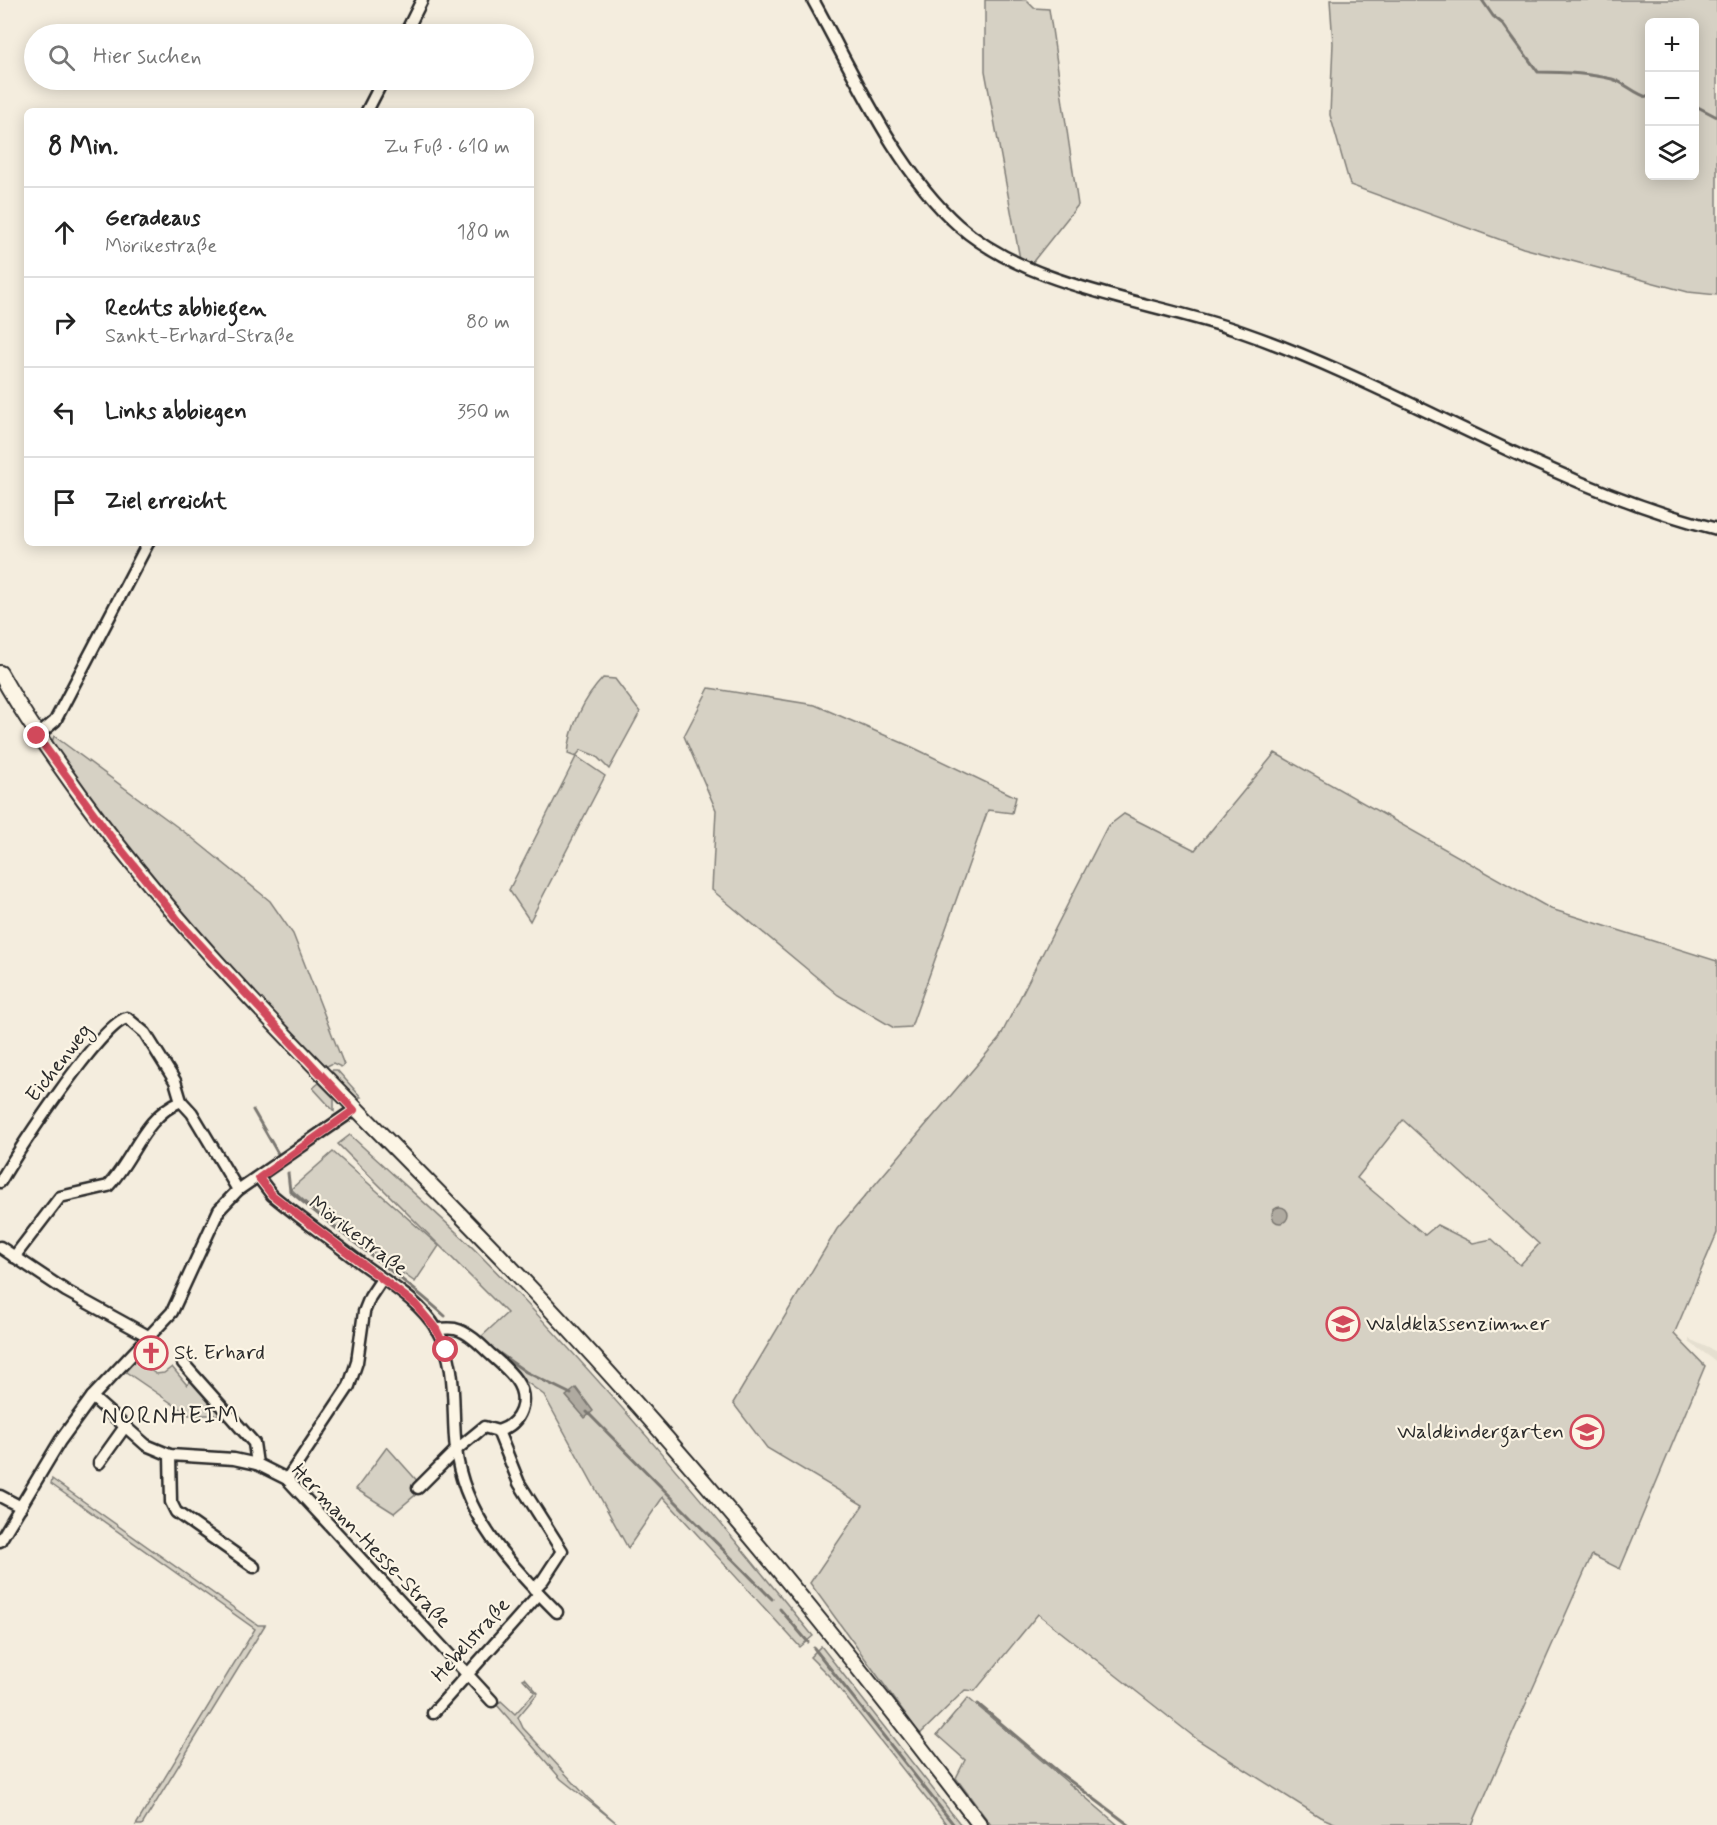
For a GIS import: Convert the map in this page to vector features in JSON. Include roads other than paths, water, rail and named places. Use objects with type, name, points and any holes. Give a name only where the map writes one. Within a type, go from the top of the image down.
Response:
[{"type":"main road","points":[[0,673],[37,736],[111,837],[182,925],[354,1110],[498,1254],[675,1448],[826,1628],[980,1825]]},
{"type":"street","points":[[813,0],[883,126],[924,188],[957,224],[988,248],[1030,270],[1242,332],[1341,372],[1602,491],[1668,517],[1717,529]]},
{"type":"street","points":[[410,24],[421,2]]},
{"type":"street","points":[[369,108],[378,90]]},
{"type":"street","points":[[37,736],[55,721],[146,546]]},
{"type":"street","name":"Eichenweg","points":[[0,1182],[41,1116],[106,1034],[123,1018],[127,1017],[139,1026],[175,1081],[181,1101]]},
{"type":"street","points":[[14,1257],[60,1197],[108,1186],[154,1120],[168,1106],[181,1101],[198,1122],[238,1190]]},
{"type":"street","points":[[0,1541],[60,1441],[92,1397],[148,1336],[163,1323],[178,1302],[218,1212],[238,1190],[259,1178],[354,1110]]},
{"type":"street","name":"Mörikestraße","points":[[259,1178],[272,1195],[415,1304],[436,1329],[452,1368],[456,1450],[460,1475],[473,1508],[498,1549],[557,1612]]},
{"type":"street","points":[[0,1247],[66,1291],[148,1336]]},
{"type":"street","points":[[287,1479],[349,1386],[357,1362],[364,1312],[370,1297],[382,1279]]},
{"type":"street","points":[[418,1488],[456,1450],[484,1427],[498,1431],[513,1424],[521,1412],[523,1402],[517,1381],[467,1334],[455,1329],[436,1329]]},
{"type":"street","name":"Hermann-Hesse-Straße","points":[[183,1363],[254,1443],[257,1464],[287,1479],[492,1701]]},
{"type":"street","points":[[92,1397],[124,1428],[146,1445],[170,1455],[234,1459],[257,1464]]},
{"type":"street","points":[[99,1463],[124,1428]]},
{"type":"street","name":"Hebelstraße","points":[[433,1713],[536,1591],[562,1551],[523,1491],[498,1431]]},
{"type":"street","points":[[170,1455],[171,1502],[176,1512],[254,1567]]},
{"type":"street","points":[[0,1496],[21,1507]]},
{"type":"waterway","points":[[1482,0],[1493,16],[1503,24],[1538,72],[1575,73],[1612,79],[1645,96]]},
{"type":"waterway","points":[[1699,108],[1717,117]]},
{"type":"waterway","points":[[253,1110],[280,1157]]},
{"type":"waterway","points":[[288,1173],[290,1191],[445,1316]]},
{"type":"waterway","points":[[486,1344],[526,1372],[571,1394]]},
{"type":"waterway","points":[[587,1412],[772,1599]]},
{"type":"waterway","points":[[780,1609],[808,1642]]},
{"type":"waterway","points":[[814,1648],[954,1825]]},
{"type":"waterway","points":[[978,1704],[1061,1774],[1129,1825]]},
{"type":"place","name":"Waldklassenzimmer","points":[[1343,1324]]},
{"type":"place","name":"St. Erhard","points":[[151,1353]]},
{"type":"place","name":"Waldkindergarten","points":[[1587,1432]]},
{"type":"district","name":"NORNHEIM","points":[[171,1416]]}]
